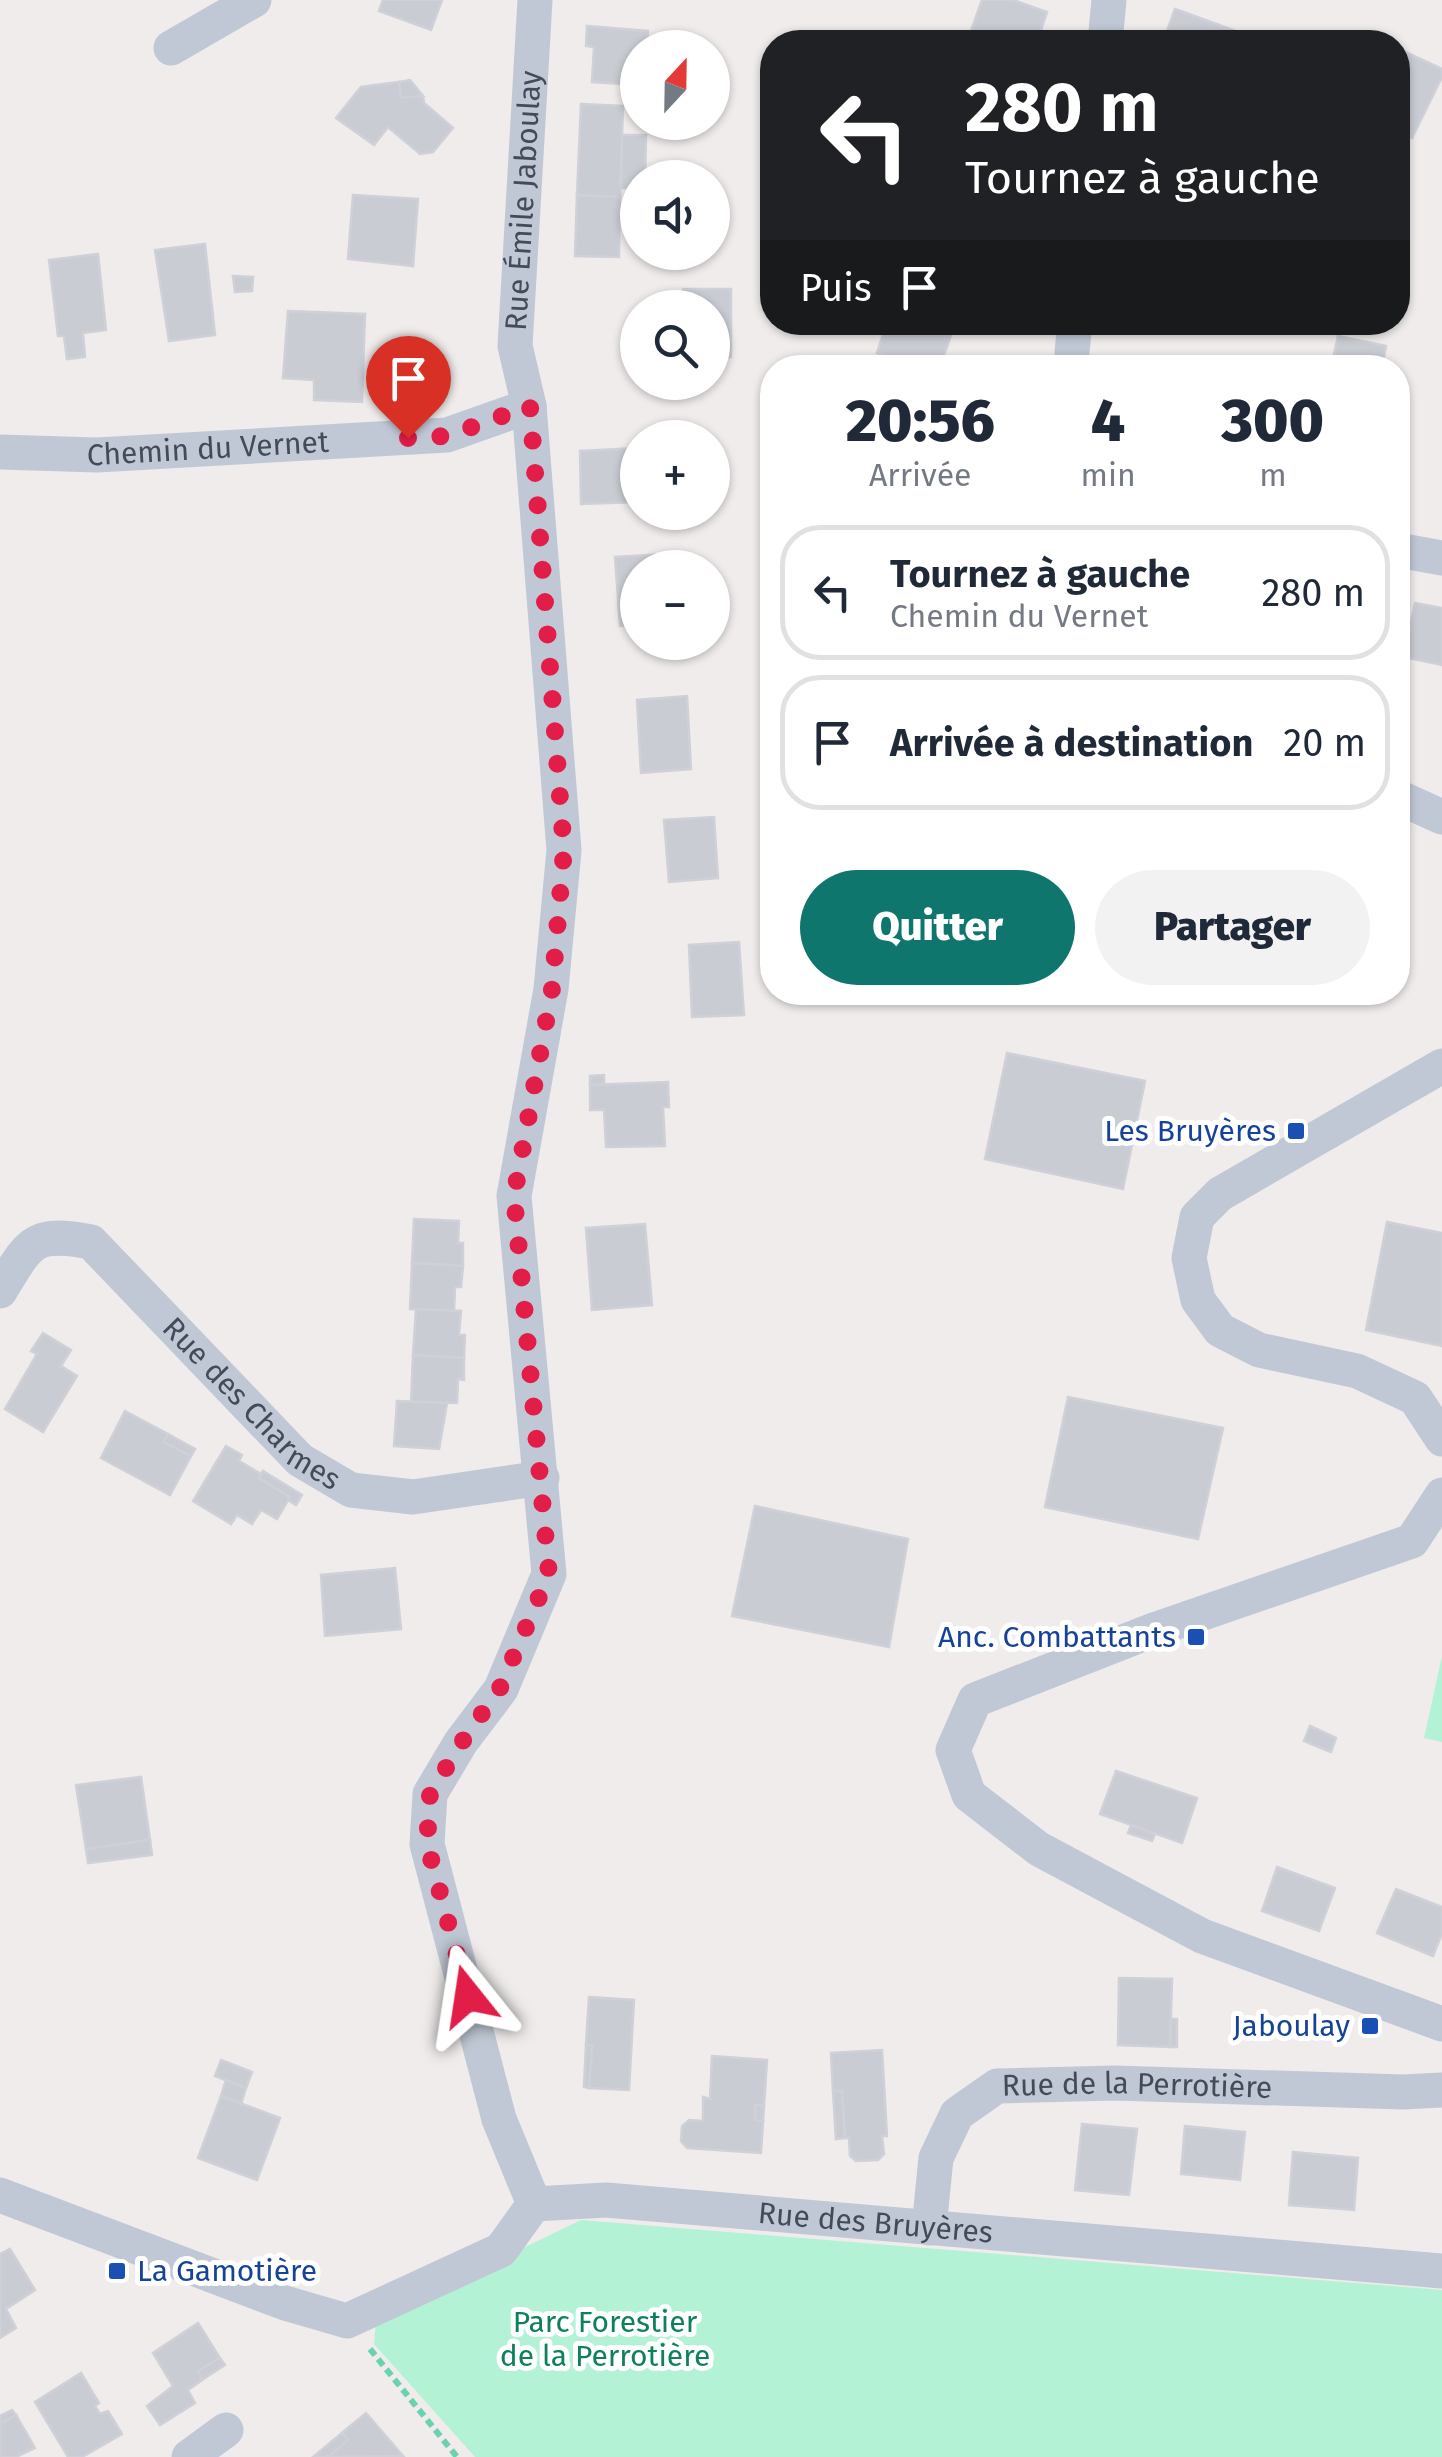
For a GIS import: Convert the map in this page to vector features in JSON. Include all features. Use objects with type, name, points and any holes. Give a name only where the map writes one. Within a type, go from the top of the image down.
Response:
[{"type":"street","points":[[171,48],[254,0]]},
{"type":"street","name":"Rue Émile Jaboulay","points":[[534,2204],[499,2119],[427,1844],[430,1794],[500,1688],[549,1574],[514,1196],[552,989],[564,850],[530,406],[515,346],[535,0]]},
{"type":"street","points":[[1106,30],[1109,0]]},
{"type":"street","name":"Chemin du Vernet","points":[[0,452],[96,455],[447,436],[530,406]]},
{"type":"street","points":[[1410,552],[1442,558]]},
{"type":"street","points":[[1410,802],[1442,817]]},
{"type":"street","points":[[1442,1066],[1220,1194],[1197,1217],[1188,1258],[1198,1300],[1220,1330],[1259,1350],[1356,1371],[1415,1398],[1442,1440]]},
{"type":"street","name":"Rue des Charmes","points":[[0,1291],[25,1250],[53,1235],[91,1242],[300,1460],[351,1490],[412,1497],[542,1478]]},
{"type":"street","points":[[1442,1495],[1412,1541],[1152,1631],[975,1700],[953,1750],[969,1796],[1038,1850],[1202,1936],[1442,2024]]},
{"type":"street","name":"Rue de la Perrotière","points":[[930,2228],[936,2158],[957,2114],[997,2086],[1115,2083],[1442,2090]]},
{"type":"street","points":[[0,2194],[286,2304],[347,2320],[500,2250],[534,2204]]},
{"type":"street","name":"Rue des Bruyères","points":[[534,2204],[606,2200],[1442,2271]]},
{"type":"street","points":[[188,2457],[226,2430]]},
{"type":"path","points":[[347,2320],[458,2457]]},
{"type":"green space","points":[[1442,1656],[1442,1742],[1424,1738]]},
{"type":"green space","name":"Parc Forestier de la Perrotière","points":[[581,2220],[1442,2290],[1442,2457],[475,2457],[374,2344],[376,2319]]},
{"type":"building","points":[[383,0],[442,0],[431,30],[379,11]]},
{"type":"building","points":[[982,0],[1013,0],[1047,12],[1041,30],[971,30]]},
{"type":"building","points":[[1175,9],[1233,30],[1167,30]]},
{"type":"building","points":[[587,26],[636,30],[620,30],[620,84],[592,82],[594,47],[586,46]]},
{"type":"building","points":[[1410,54],[1442,69],[1442,77],[1412,138]]},
{"type":"building","points":[[410,80],[423,96],[401,98],[399,82]]},
{"type":"building","points":[[399,82],[401,98],[423,96],[424,103],[453,128],[433,152],[420,154],[388,127],[374,145],[336,118],[361,87]]},
{"type":"building","points":[[581,104],[620,106],[620,197],[577,195]]},
{"type":"building","points":[[622,140],[646,140],[645,160],[622,160]]},
{"type":"building","points":[[353,195],[418,199],[413,266],[348,259]]},
{"type":"building","points":[[577,195],[620,197],[619,257],[575,256]]},
{"type":"building","points":[[205,244],[215,335],[169,341],[155,250]]},
{"type":"building","points":[[98,254],[106,330],[83,333],[85,357],[67,359],[64,336],[58,336],[49,260]]},
{"type":"building","points":[[233,276],[253,277],[252,291],[235,292]]},
{"type":"building","points":[[731,289],[731,357],[730,290],[683,290]]},
{"type":"building","points":[[288,311],[365,314],[362,402],[314,400],[314,380],[283,378]]},
{"type":"building","points":[[883,335],[951,335],[944,355],[877,353]]},
{"type":"building","points":[[1338,336],[1386,346],[1384,355],[1334,355]]},
{"type":"building","points":[[620,449],[620,503],[581,504],[580,451]]},
{"type":"building","points":[[615,557],[620,557],[620,626]]},
{"type":"building","points":[[1415,603],[1442,608],[1442,665],[1410,658]]},
{"type":"building","points":[[687,696],[691,769],[641,773],[637,700]]},
{"type":"building","points":[[714,817],[718,878],[669,882],[664,820]]},
{"type":"building","points":[[739,942],[744,1015],[692,1017],[689,945]]},
{"type":"building","points":[[1007,1053],[1145,1081],[1123,1189],[985,1159]]},
{"type":"building","points":[[604,1075],[604,1084],[590,1085],[590,1076]]},
{"type":"building","points":[[668,1082],[669,1107],[663,1107],[665,1146],[606,1147],[604,1110],[590,1110],[590,1085]]},
{"type":"building","points":[[414,1219],[459,1221],[463,1266],[412,1263]]},
{"type":"building","points":[[1387,1222],[1442,1233],[1442,1346],[1366,1330]]},
{"type":"building","points":[[645,1224],[652,1305],[592,1310],[586,1228]]},
{"type":"building","points":[[412,1263],[463,1266],[461,1287],[455,1287],[454,1311],[410,1309]]},
{"type":"building","points":[[416,1309],[461,1311],[459,1335],[465,1335],[464,1358],[413,1355]]},
{"type":"building","points":[[43,1333],[71,1350],[61,1366],[77,1376],[43,1432],[5,1409],[37,1354],[31,1351]]},
{"type":"building","points":[[413,1355],[464,1358],[464,1380],[458,1379],[457,1403],[411,1402]]},
{"type":"building","points":[[1068,1397],[1223,1428],[1198,1539],[1045,1507]]},
{"type":"building","points":[[397,1401],[447,1403],[439,1449],[394,1446]]},
{"type":"building","points":[[125,1411],[168,1434],[164,1442],[191,1456],[170,1495],[101,1458]]},
{"type":"building","points":[[168,1434],[195,1449],[191,1456],[164,1442]]},
{"type":"building","points":[[226,1446],[242,1455],[239,1461],[261,1474],[259,1478],[290,1497],[277,1519],[261,1510],[252,1524],[237,1515],[231,1524],[193,1501]]},
{"type":"building","points":[[263,1471],[302,1495],[296,1505],[259,1478]]},
{"type":"building","points":[[755,1506],[908,1539],[889,1647],[732,1616]]},
{"type":"building","points":[[395,1568],[401,1629],[325,1636],[321,1575]]},
{"type":"building","points":[[1310,1726],[1336,1738],[1331,1752],[1304,1741]]},
{"type":"building","points":[[1116,1771],[1197,1798],[1182,1843],[1100,1814]]},
{"type":"building","points":[[141,1777],[150,1840],[86,1849],[76,1785]]},
{"type":"building","points":[[1131,1825],[1155,1834],[1152,1841],[1128,1833]]},
{"type":"building","points":[[150,1840],[152,1855],[88,1863],[86,1849]]},
{"type":"building","points":[[1277,1867],[1335,1888],[1319,1931],[1262,1911]]},
{"type":"building","points":[[1396,1889],[1442,1907],[1442,1933],[1433,1956],[1377,1933]]},
{"type":"building","points":[[1119,1978],[1172,1979],[1170,2047],[1118,2045]]},
{"type":"building","points":[[589,1997],[634,2000],[629,2090],[589,2088]]},
{"type":"building","points":[[1171,2019],[1177,2019],[1177,2047],[1170,2047]]},
{"type":"building","points":[[586,2045],[592,2046],[589,2088],[584,2087]]},
{"type":"building","points":[[882,2050],[887,2136],[882,2136],[884,2154],[878,2160],[856,2161],[850,2156],[849,2138],[845,2138],[842,2091],[833,2091],[831,2053]]},
{"type":"building","points":[[712,2056],[767,2060],[764,2106],[755,2105],[755,2120],[763,2121],[761,2153],[687,2148],[681,2141],[682,2126],[689,2120],[703,2121],[703,2097],[710,2099]]},
{"type":"building","points":[[221,2060],[252,2072],[246,2088],[215,2076]]},
{"type":"building","points":[[226,2080],[246,2088],[241,2104],[221,2096]]},
{"type":"building","points":[[833,2091],[842,2091],[845,2138],[836,2139]]},
{"type":"building","points":[[221,2096],[280,2118],[257,2180],[198,2158]]},
{"type":"building","points":[[755,2105],[764,2106],[763,2121],[755,2120]]},
{"type":"building","points":[[1082,2124],[1137,2129],[1129,2195],[1075,2190]]},
{"type":"building","points":[[1185,2126],[1245,2132],[1240,2180],[1181,2174]]},
{"type":"building","points":[[1293,2152],[1358,2158],[1354,2210],[1289,2205]]},
{"type":"building","points":[[10,2249],[35,2290],[6,2309],[16,2328],[0,2338],[0,2254]]},
{"type":"building","points":[[198,2323],[220,2358],[198,2371],[202,2380],[188,2390],[195,2403],[160,2425],[147,2406],[173,2386],[153,2353]]},
{"type":"building","points":[[220,2358],[225,2365],[202,2380],[198,2371]]},
{"type":"building","points":[[81,2373],[99,2403],[95,2406],[100,2414],[108,2411],[122,2434],[82,2457],[68,2457],[35,2402]]},
{"type":"building","points":[[12,2410],[16,2415],[1,2424],[0,2416]]},
{"type":"building","points":[[366,2413],[403,2456],[328,2457],[348,2440],[342,2433]]},
{"type":"building","points":[[16,2415],[35,2448],[16,2457],[0,2457],[0,2421],[1,2424]]},
{"type":"building","points":[[342,2433],[348,2440],[328,2457],[313,2457]]},
{"type":"place","name":"Les Bruyères","points":[[1296,1131]]},
{"type":"place","name":"Anc. Combattants","points":[[1196,1637]]},
{"type":"place","name":"Jaboulay","points":[[1370,2026]]},
{"type":"place","name":"La Gamotière","points":[[117,2271]]},
{"type":"route","points":[[408,438],[447,436],[530,406],[564,850],[552,989],[514,1196],[549,1574],[500,1688],[430,1794],[427,1844],[468,1996]]}]
